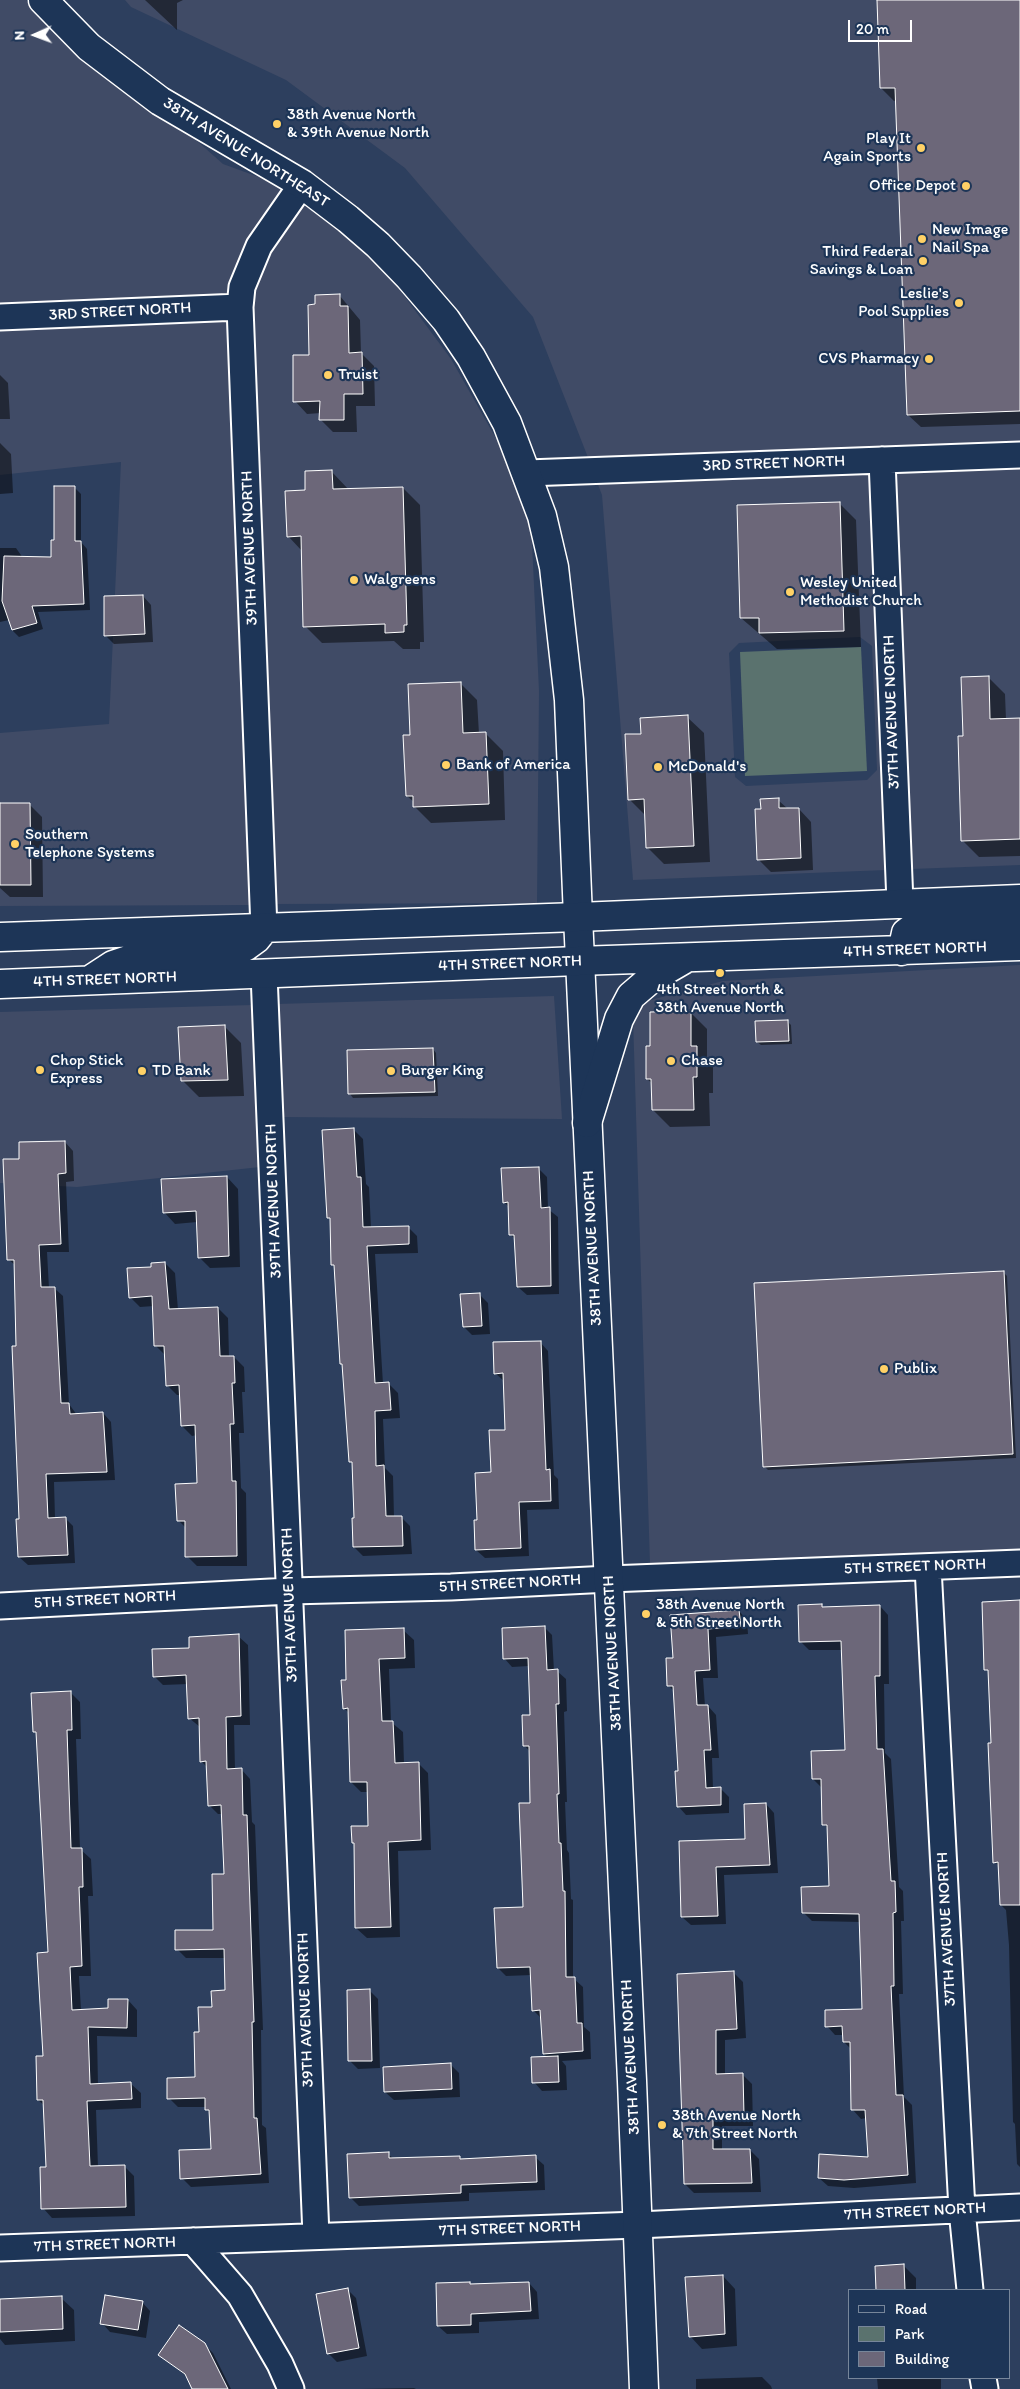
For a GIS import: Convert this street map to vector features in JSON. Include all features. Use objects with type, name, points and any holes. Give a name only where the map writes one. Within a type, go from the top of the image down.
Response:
[{"type":"main road","name":"38TH AVENUE NORTHEAST","points":[[43,0],[89,47],[160,101],[302,184],[348,219],[378,245],[446,320],[471,357],[508,423],[542,516],[554,567],[569,700],[578,917]]},
{"type":"main road","points":[[0,937],[264,929],[1020,899]]},
{"type":"main road","name":"38TH AVENUE NORTH","points":[[578,917],[578,961],[609,1579],[644,2389]]},
{"type":"main road","points":[[902,950],[906,933],[918,924],[1020,919]]},
{"type":"main road","points":[[89,981],[113,965],[133,958],[234,950],[245,947],[256,939],[264,929]]},
{"type":"main road","name":"4TH STREET NORTH","points":[[0,984],[1020,946]]},
{"type":"main road","points":[[587,1123],[619,1019],[631,996],[652,978],[686,958]]},
{"type":"street","name":"39TH AVENUE NORTH","points":[[264,929],[240,307],[242,287],[259,246],[302,184]]},
{"type":"street","name":"3RD STREET NORTH","points":[[0,317],[240,307]]},
{"type":"street","name":"3RD STREET NORTH","points":[[527,473],[1020,455]]},
{"type":"street","name":"37TH AVENUE NORTH","points":[[882,460],[900,903]]},
{"type":"street","name":"39TH AVENUE NORTH","points":[[264,974],[316,2236]]},
{"type":"street","name":"5TH STREET NORTH","points":[[0,1606],[290,1591],[451,1587],[1020,1563]]},
{"type":"street","name":"37TH AVENUE NORTH","points":[[928,1567],[962,2210],[970,2289]]},
{"type":"street","name":"7TH STREET NORTH","points":[[0,2248],[638,2224],[1020,2207]]},
{"type":"street","points":[[193,2241],[240,2295],[280,2364],[291,2389]]},
{"type":"shaded area","points":[[0,0],[26,0],[41,17],[179,125],[223,164],[286,187],[247,242],[230,283],[228,296],[0,305]]},
{"type":"shaded area","points":[[125,0],[1020,0],[1020,444],[589,460],[533,317],[405,168],[286,80],[131,7]]},
{"type":"shaded area","points":[[305,201],[340,227],[385,270],[451,359],[511,465],[515,476],[515,484],[518,485],[531,522],[539,691],[537,903],[275,904],[252,307],[254,289],[270,251]]},
{"type":"shaded area","points":[[228,318],[251,905],[0,906],[0,733],[109,724],[121,462],[0,475],[0,327]]},
{"type":"shaded area","points":[[1020,466],[1020,865],[911,869],[895,471]]},
{"type":"shaded area","points":[[870,472],[886,870],[633,880],[602,495],[597,482]],"holes":[[[860,637],[872,646],[877,770],[867,780],[746,786],[735,777],[729,653],[739,643]]]},
{"type":"shaded area","points":[[1020,965],[1020,1551],[650,1564],[633,1018],[643,1002],[723,981]]},
{"type":"shaded area","points":[[554,996],[562,1119],[283,1117],[277,1004]]},
{"type":"shaded area","points":[[253,1005],[260,1167],[77,1187],[0,1183],[0,1012]]},
{"type":"green space","points":[[861,647],[867,771],[745,776],[740,652]]},
{"type":"building","points":[[877,0],[1020,0],[1020,411],[907,415],[895,88],[880,88]]},
{"type":"building","name":"Truist","points":[[340,294],[340,306],[348,306],[349,353],[362,352],[363,394],[344,394],[344,420],[319,420],[320,401],[293,402],[293,355],[309,355],[308,305],[315,304],[315,295]]},
{"type":"building","name":"Walgreens","points":[[332,470],[333,489],[403,487],[407,625],[404,625],[404,632],[385,633],[385,624],[303,627],[301,536],[287,537],[285,491],[305,490],[305,471]]},
{"type":"building","points":[[54,486],[75,486],[75,541],[81,541],[84,604],[32,606],[37,623],[12,630],[2,601],[4,556],[51,557],[51,540],[54,540]]},
{"type":"building","points":[[840,502],[844,631],[759,633],[759,618],[740,618],[737,505]]},
{"type":"building","points":[[143,595],[145,634],[104,636],[104,596]]},
{"type":"building","points":[[989,676],[990,719],[1020,718],[1020,839],[961,841],[958,736],[963,736],[961,677]]},
{"type":"building","name":"Bank of America","points":[[461,682],[463,733],[486,732],[489,804],[413,807],[413,796],[406,796],[403,735],[410,735],[408,684]]},
{"type":"building","name":"McDonald's","points":[[688,715],[694,846],[646,848],[644,799],[628,800],[625,734],[641,734],[640,718]]},
{"type":"building","points":[[779,798],[779,808],[799,808],[801,858],[757,860],[755,809],[761,809],[760,799]]},
{"type":"building","name":"Southern Telephone Systems","points":[[0,803],[30,803],[31,885],[0,885]]},
{"type":"building","name":"Chase","points":[[691,1011],[691,1046],[697,1046],[697,1077],[693,1077],[694,1110],[652,1110],[651,1079],[646,1079],[646,1046],[650,1046],[650,1012]]},
{"type":"building","points":[[788,1020],[789,1041],[756,1042],[755,1021]]},
{"type":"building","points":[[225,1025],[228,1080],[181,1081],[178,1027]]},
{"type":"building","name":"Burger King","points":[[433,1048],[435,1092],[348,1094],[347,1050]]},
{"type":"building","points":[[354,1128],[357,1177],[361,1177],[363,1227],[409,1226],[409,1244],[367,1246],[375,1383],[389,1382],[391,1410],[375,1411],[376,1466],[384,1465],[386,1516],[402,1516],[403,1546],[353,1547],[352,1462],[349,1462],[342,1364],[340,1364],[334,1265],[331,1265],[330,1218],[327,1218],[322,1130]]},
{"type":"building","points":[[65,1141],[66,1173],[58,1174],[61,1244],[39,1245],[41,1287],[55,1287],[61,1403],[69,1403],[70,1414],[103,1412],[107,1472],[46,1474],[48,1518],[66,1517],[68,1555],[18,1557],[16,1519],[19,1519],[12,1346],[16,1346],[14,1260],[7,1260],[3,1159],[19,1159],[19,1142]]},
{"type":"building","points":[[539,1167],[541,1208],[550,1207],[551,1286],[517,1287],[514,1235],[509,1235],[508,1202],[503,1203],[501,1168]]},
{"type":"building","points":[[227,1176],[229,1256],[198,1258],[196,1211],[163,1213],[161,1179]]},
{"type":"building","points":[[165,1262],[169,1309],[218,1307],[220,1356],[234,1356],[235,1383],[232,1383],[234,1424],[230,1424],[232,1481],[236,1481],[237,1556],[185,1557],[185,1521],[177,1521],[175,1484],[197,1483],[195,1425],[181,1426],[179,1385],[166,1386],[164,1346],[154,1346],[152,1296],[129,1298],[127,1268],[151,1267],[151,1263]]},
{"type":"building","name":"Publix","points":[[1004,1271],[1013,1454],[763,1467],[754,1283]]},
{"type":"building","points":[[480,1293],[482,1326],[463,1327],[460,1294]]},
{"type":"building","points":[[541,1341],[546,1470],[550,1469],[551,1501],[519,1502],[521,1548],[475,1550],[474,1520],[477,1520],[475,1473],[491,1472],[489,1430],[505,1430],[503,1373],[494,1374],[493,1342]]},
{"type":"building","points":[[1020,1600],[1020,1905],[1000,1905],[998,1862],[993,1863],[988,1743],[991,1743],[988,1670],[984,1670],[982,1602]]},
{"type":"building","points":[[822,1604],[822,1607],[880,1605],[880,1676],[875,1676],[877,1749],[883,1749],[891,1881],[895,1881],[896,1912],[893,1913],[894,1986],[891,1986],[896,2095],[903,2095],[908,2175],[844,2180],[818,2178],[819,2154],[868,2157],[865,2110],[851,2110],[850,2042],[843,2042],[842,2026],[825,2027],[825,2010],[862,2009],[859,1914],[802,1913],[801,1887],[829,1886],[827,1825],[822,1825],[821,1779],[812,1779],[811,1751],[845,1750],[841,1641],[799,1642],[798,1605]]},
{"type":"building","points":[[739,1610],[741,1626],[708,1629],[710,1670],[695,1671],[697,1705],[708,1705],[711,1750],[704,1750],[706,1788],[721,1787],[721,1805],[677,1807],[675,1771],[678,1771],[673,1686],[667,1686],[666,1658],[673,1658],[670,1615]]},
{"type":"building","points":[[545,1626],[547,1670],[558,1669],[559,1704],[556,1704],[559,1794],[557,1794],[559,1843],[561,1843],[563,1891],[565,1891],[566,1977],[575,1977],[577,2023],[582,2023],[583,2051],[543,2054],[540,2010],[532,2011],[530,1967],[497,1968],[494,1908],[523,1907],[519,1803],[530,1803],[529,1746],[523,1746],[522,1715],[530,1715],[528,1658],[503,1659],[502,1628]]},
{"type":"building","points":[[404,1628],[405,1658],[379,1659],[382,1721],[393,1721],[395,1763],[419,1762],[421,1840],[388,1842],[391,1927],[355,1928],[354,1843],[352,1843],[351,1826],[368,1826],[367,1782],[350,1782],[348,1708],[343,1709],[341,1680],[346,1680],[345,1630]]},
{"type":"building","points":[[239,1634],[241,1716],[226,1717],[227,1769],[242,1768],[243,1815],[247,1815],[254,2022],[252,2022],[254,2118],[257,2118],[261,2174],[180,2179],[179,2150],[211,2149],[209,2110],[205,2110],[205,2098],[167,2099],[167,2078],[195,2077],[194,2032],[199,2032],[198,2007],[212,2007],[211,1991],[225,1990],[224,1949],[175,1950],[175,1930],[213,1930],[212,1874],[224,1874],[221,1805],[208,1806],[206,1761],[200,1762],[199,1718],[188,1719],[186,1675],[153,1677],[152,1649],[189,1648],[189,1637]]},
{"type":"building","points":[[71,1691],[72,1730],[67,1730],[71,1848],[82,1848],[83,1887],[79,1887],[82,1966],[70,1967],[72,2010],[108,2008],[108,1999],[128,1999],[127,2028],[88,2027],[90,2084],[131,2082],[132,2099],[87,2101],[90,2166],[125,2165],[126,2207],[41,2209],[40,2167],[46,2167],[43,2100],[37,2100],[36,2056],[43,2056],[37,1953],[48,1952],[36,1732],[33,1732],[31,1693]]},
{"type":"building","points":[[766,1803],[770,1865],[716,1867],[718,1916],[681,1917],[679,1841],[745,1839],[744,1804]]},
{"type":"building","points":[[734,1971],[737,2029],[716,2030],[716,2074],[743,2073],[744,2116],[713,2117],[713,2149],[750,2149],[752,2183],[684,2184],[677,1974]]},
{"type":"building","points":[[370,1989],[372,2061],[348,2061],[347,1990]]},
{"type":"building","points":[[558,2056],[559,2082],[532,2083],[531,2057]]},
{"type":"building","points":[[451,2063],[452,2089],[384,2092],[383,2067]]},
{"type":"building","points":[[389,2152],[389,2158],[460,2156],[460,2159],[536,2155],[537,2182],[461,2185],[461,2193],[349,2198],[347,2154]]},
{"type":"building","points":[[904,2264],[905,2289],[876,2289],[875,2266]]},
{"type":"building","points":[[723,2275],[725,2334],[689,2337],[685,2277]]},
{"type":"building","points":[[470,2282],[470,2284],[529,2282],[531,2311],[471,2314],[471,2325],[437,2326],[436,2283]]},
{"type":"building","points":[[348,2288],[359,2348],[327,2354],[316,2294]]},
{"type":"building","points":[[105,2295],[143,2301],[138,2330],[100,2324]]},
{"type":"building","points":[[62,2296],[63,2329],[0,2332],[0,2299]]},
{"type":"building","points":[[179,2325],[205,2343],[228,2389],[192,2389],[185,2374],[158,2355]]},
{"type":"place","name":"38th Avenue North & 39th Avenue North","points":[[277,124]]},
{"type":"place","name":"Play It Again Sports","points":[[921,148]]},
{"type":"place","name":"Office Depot","points":[[966,186]]},
{"type":"place","name":"New Image Nail Spa","points":[[922,239]]},
{"type":"place","name":"Third Federal Savings & Loan","points":[[923,261]]},
{"type":"place","name":"Leslie's Pool Supplies","points":[[959,303]]},
{"type":"place","name":"CVS Pharmacy","points":[[929,359]]},
{"type":"place","name":"Truist","points":[[328,375]]},
{"type":"place","name":"Walgreens","points":[[354,580]]},
{"type":"place","name":"Wesley United Methodist Church","points":[[790,592]]},
{"type":"place","name":"Bank of America","points":[[446,765]]},
{"type":"place","name":"McDonald's","points":[[658,767]]},
{"type":"place","name":"Southern Telephone Systems","points":[[15,844]]},
{"type":"place","name":"4th Street North & 38th Avenue North","points":[[720,973]]},
{"type":"place","name":"Chase","points":[[671,1061]]},
{"type":"place","name":"Chop Stick Express","points":[[40,1070]]},
{"type":"place","name":"TD Bank","points":[[142,1071]]},
{"type":"place","name":"Burger King","points":[[391,1071]]},
{"type":"place","name":"Publix","points":[[884,1369]]},
{"type":"place","name":"38th Avenue North & 5th Street North","points":[[646,1614]]},
{"type":"place","name":"38th Avenue North & 7th Street North","points":[[662,2125]]}]
